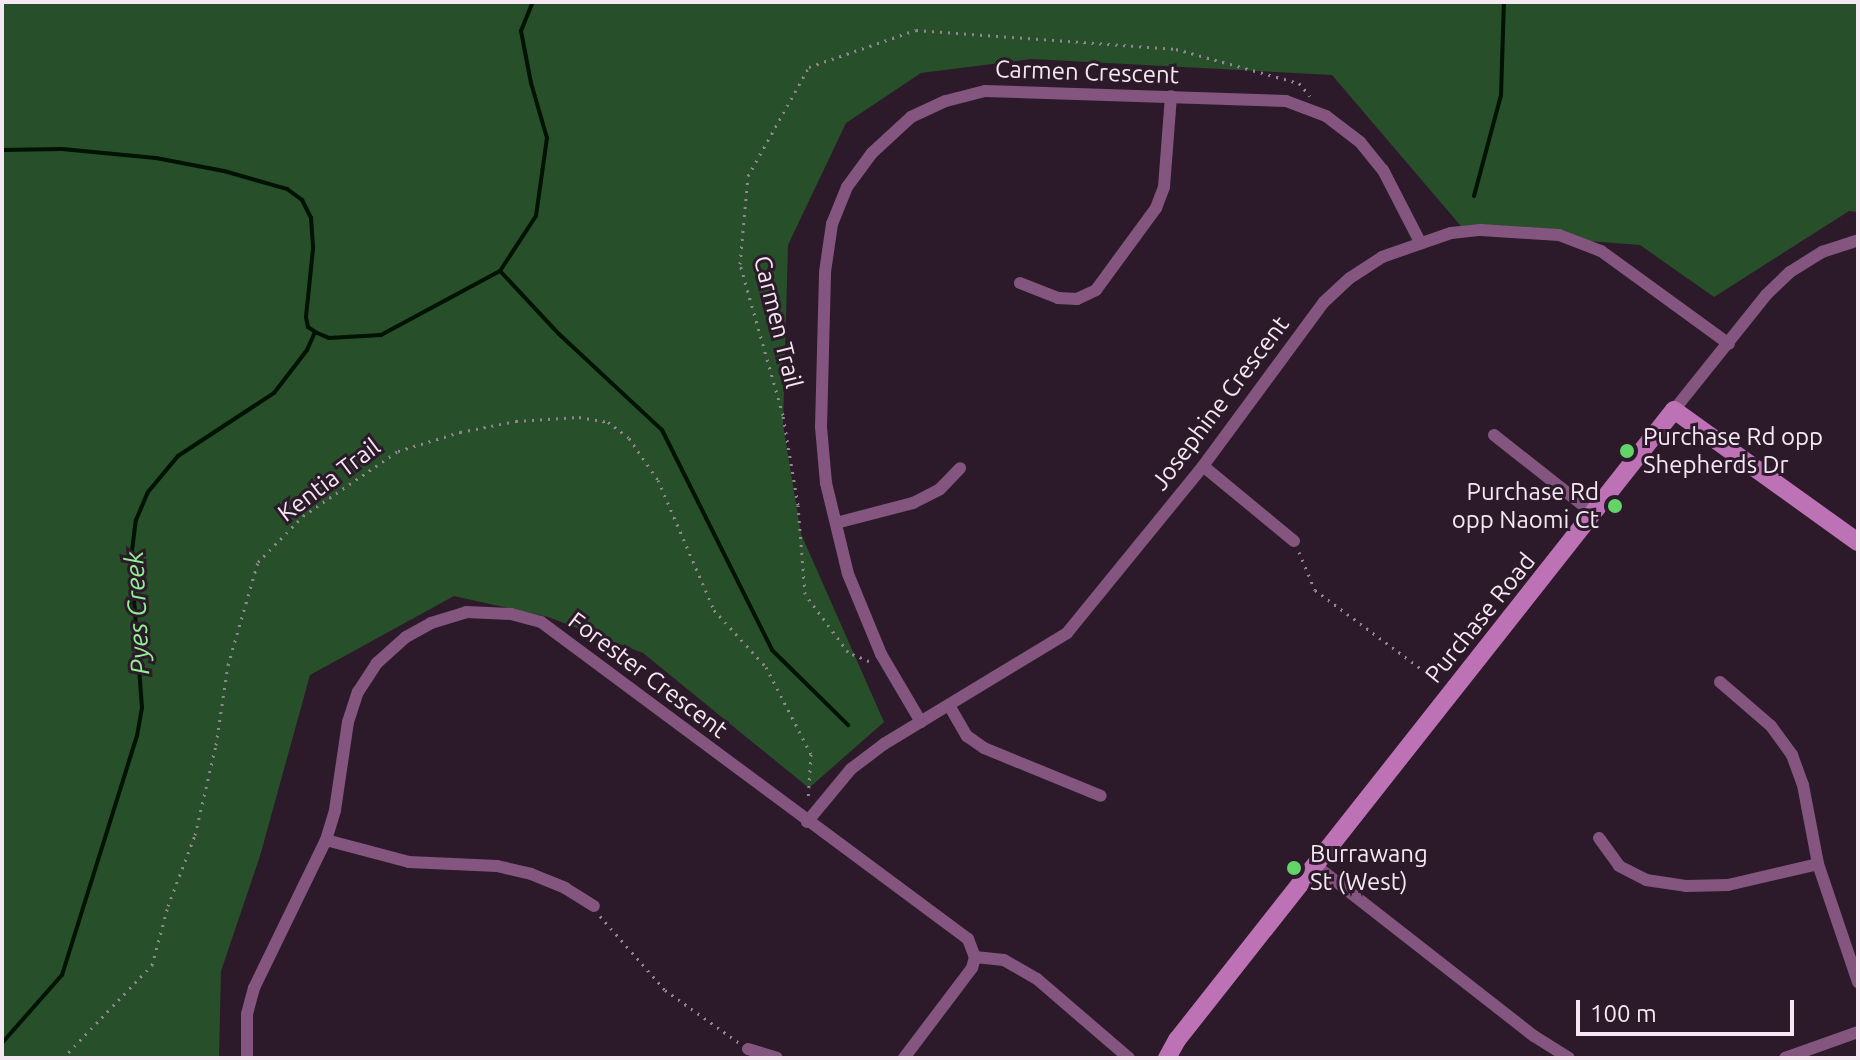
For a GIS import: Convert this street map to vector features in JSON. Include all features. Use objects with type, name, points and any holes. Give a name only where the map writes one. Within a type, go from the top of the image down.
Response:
[{"type":"main road","name":"Purchase Road","points":[[1167,1058],[1674,410]]},
{"type":"main road","points":[[1674,410],[1858,542]]},
{"type":"street","name":"Carmen Crescent","points":[[921,722],[891,670],[848,574],[826,483],[821,427],[825,272],[832,224],[847,187],[872,153],[911,117],[946,101],[985,91],[1286,101],[1326,116],[1360,142],[1383,170],[1420,242]]},
{"type":"street","points":[[1020,283],[1058,298],[1077,299],[1096,290],[1156,208],[1164,187],[1171,96]]},
{"type":"street","name":"Josephine Crescent","points":[[807,822],[851,769],[921,722],[1067,633],[1203,466],[1324,302],[1350,278],[1382,257],[1420,242],[1481,230],[1559,235],[1601,251],[1729,344]]},
{"type":"street","name":"Purchase Road","points":[[1674,410],[1766,295],[1790,272],[1822,252],[1858,240]]},
{"type":"street","points":[[1494,435],[1594,514]]},
{"type":"street","points":[[1203,466],[1294,541]]},
{"type":"street","points":[[836,523],[913,503],[940,489],[960,468]]},
{"type":"street","name":"Forester Crescent","points":[[247,1058],[247,1014],[254,988],[326,840],[335,810],[348,722],[358,692],[377,663],[406,637],[431,623],[466,612],[511,614],[541,622],[807,822],[957,929],[968,939],[975,957]]},
{"type":"street","points":[[1720,682],[1771,726],[1792,755],[1803,785],[1818,864],[1858,982]]},
{"type":"street","points":[[950,707],[967,736],[984,748],[1101,796]]},
{"type":"street","points":[[1599,838],[1619,866],[1646,880],[1686,886],[1728,885],[1818,864]]},
{"type":"street","points":[[326,840],[409,862],[497,866],[531,874],[565,888],[594,906]]},
{"type":"street","points":[[1315,865],[1534,1036],[1569,1058]]},
{"type":"street","points":[[904,1058],[967,977],[975,957],[1004,960],[1037,979],[1129,1058]]},
{"type":"street","points":[[1785,1058],[1858,1032]]},
{"type":"street","points":[[748,1049],[777,1058]]},
{"type":"path","name":"Carmen Trail","points":[[891,670],[848,652],[805,594],[798,505],[783,415],[740,264],[748,176],[809,67],[916,30],[1176,49],[1299,83],[1326,116]]},
{"type":"path","name":"Kentia Trail","points":[[63,1058],[152,965],[168,906],[195,835],[216,745],[228,665],[258,562],[303,516],[398,451],[460,432],[516,421],[579,417],[608,422],[629,438],[658,480],[714,610],[766,667],[811,754],[807,822]]},
{"type":"path","points":[[1294,541],[1315,590],[1452,692]]},
{"type":"path","points":[[594,906],[665,990],[748,1049]]},
{"type":"green space","points":[[2,2],[1858,2],[1858,212],[1849,211],[1714,297],[1640,245],[1466,232],[1332,75],[1032,59],[921,73],[846,123],[788,245],[783,425],[801,534],[884,722],[809,788],[643,653],[548,617],[454,596],[310,675],[260,856],[221,971],[219,1058],[2,1058]]},
{"type":"waterway","name":"Pyes Creek","points":[[2,1043],[62,975],[137,736],[142,708],[131,559],[136,520],[148,492],[178,456],[274,393],[307,350],[315,332],[329,338],[381,335],[500,271],[536,216],[547,138],[531,83],[521,31],[533,2]]},
{"type":"waterway","points":[[1474,196],[1501,95],[1504,2]]},
{"type":"waterway","points":[[2,150],[62,149],[156,158],[224,171],[287,189],[302,200],[311,218],[313,249],[306,317],[308,327],[314,331]]},
{"type":"waterway","points":[[500,271],[559,334],[662,430],[772,650],[848,725]]},
{"type":"place","name":"Purchase Rd opp Shepherds Dr","points":[[1627,451]]},
{"type":"place","name":"Purchase Rd opp Naomi Ct","points":[[1615,506]]},
{"type":"place","name":"Burrawang St (West)","points":[[1294,868]]}]
